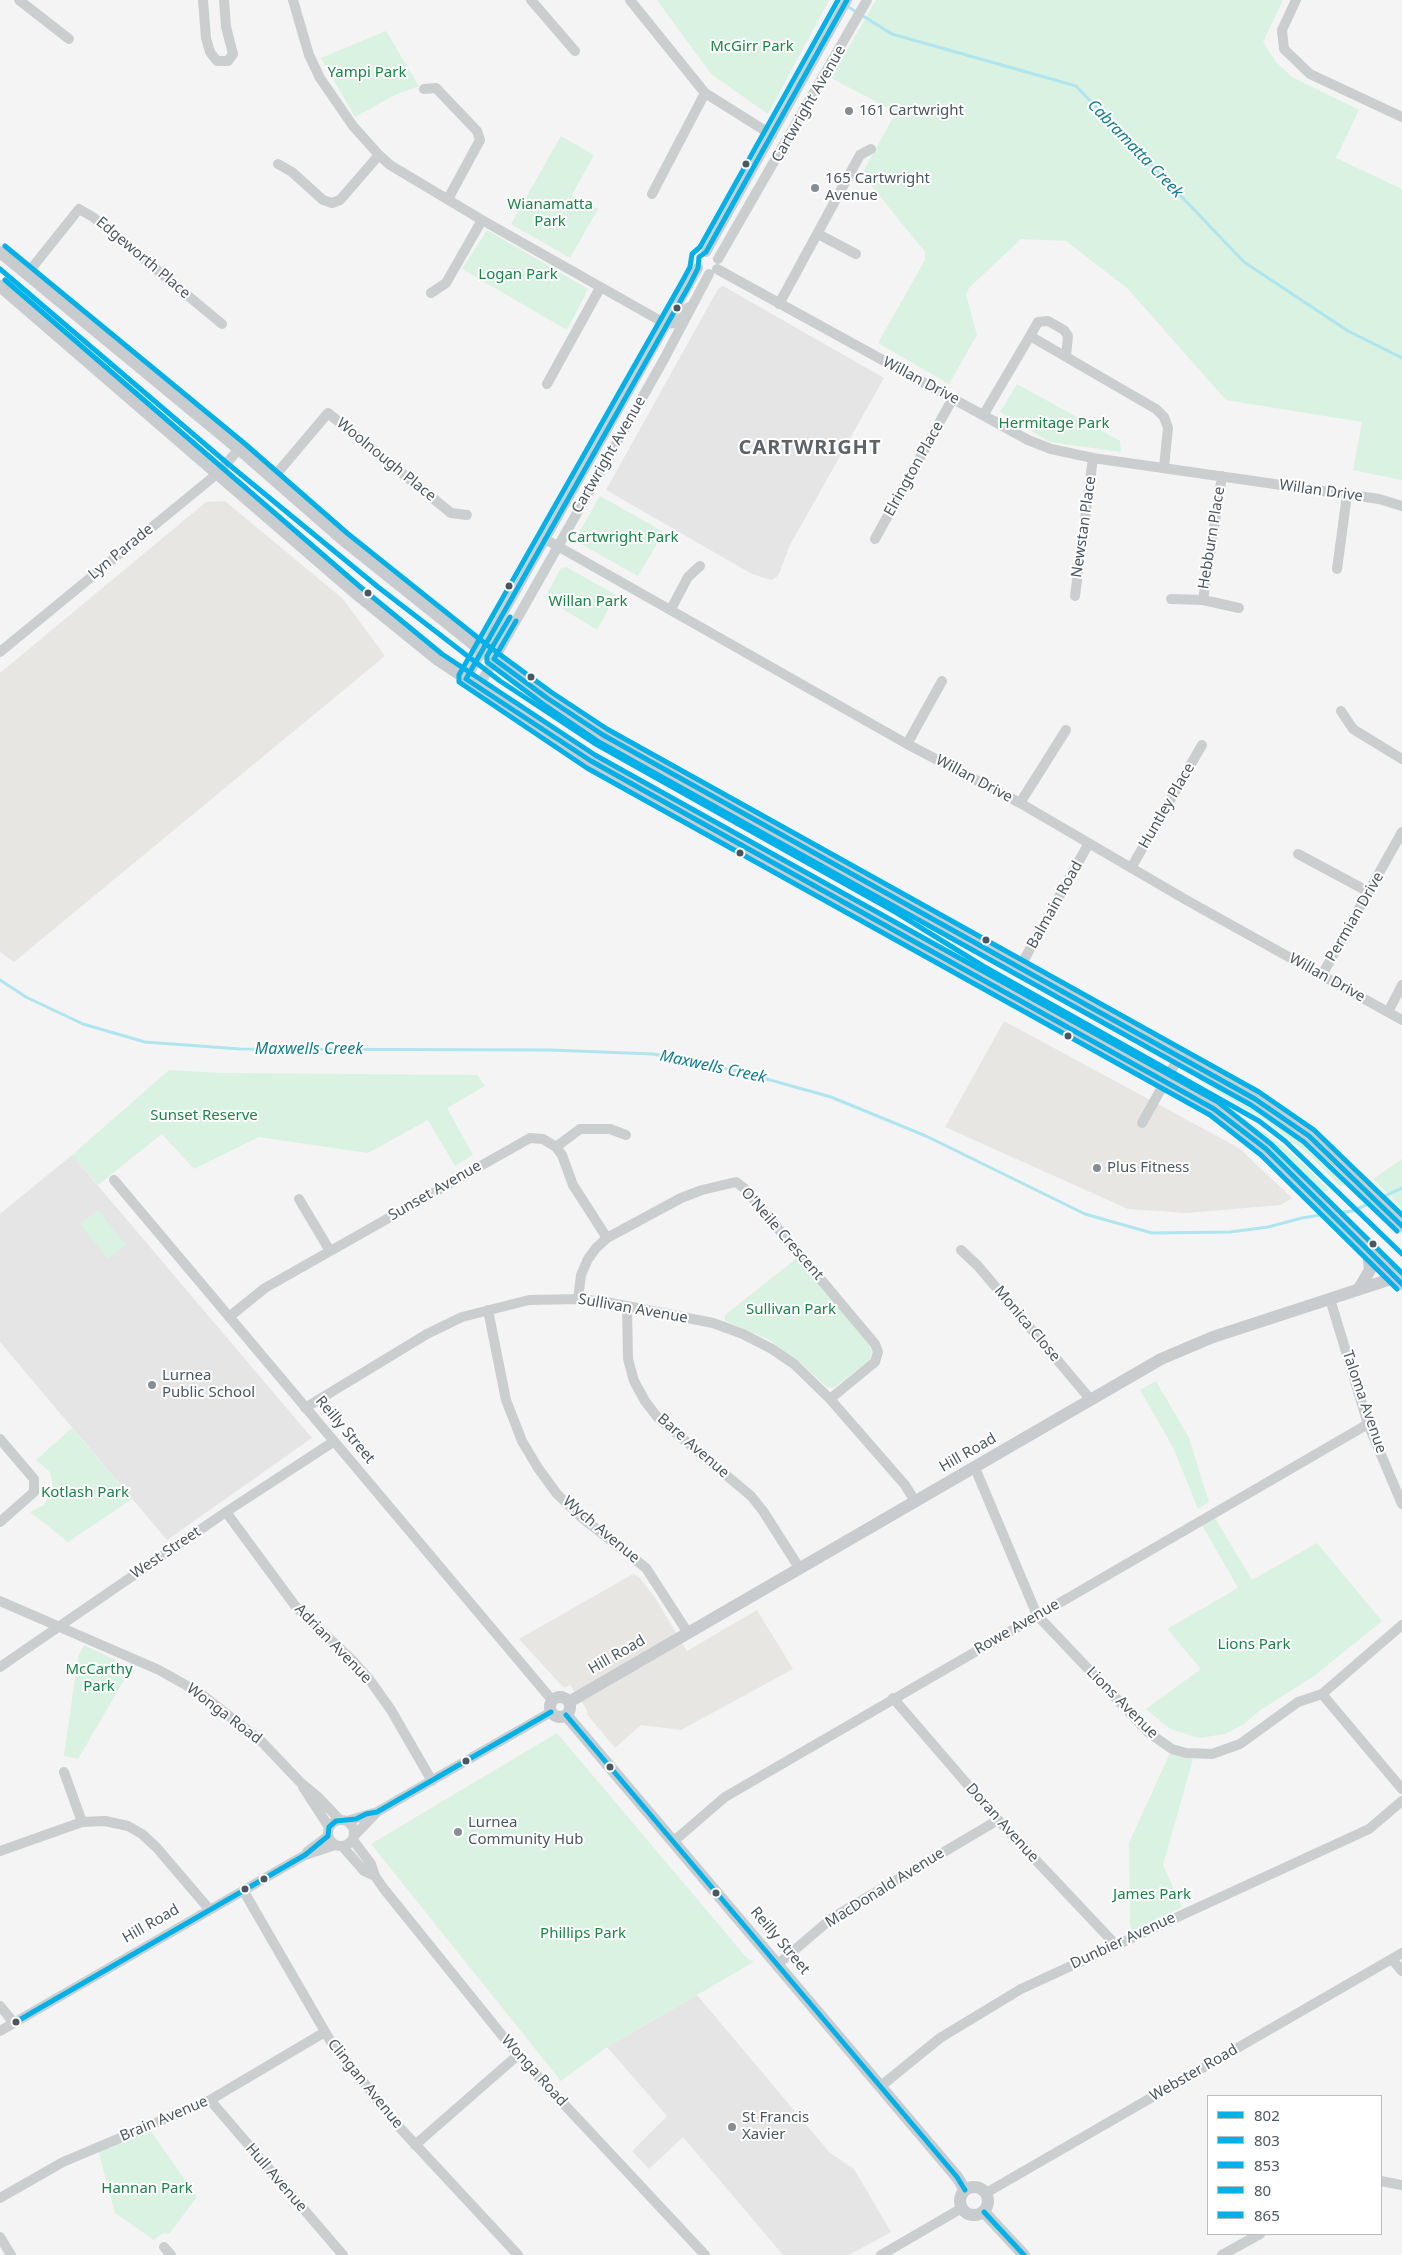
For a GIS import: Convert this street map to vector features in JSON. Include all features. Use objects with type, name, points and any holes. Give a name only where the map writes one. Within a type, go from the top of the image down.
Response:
[{"type":"main road","points":[[0,252],[239,449],[342,539],[482,651],[547,698],[603,735],[1256,1099],[1309,1136],[1399,1223]]},
{"type":"main road","points":[[0,286],[398,629],[466,679],[591,761],[1214,1109],[1247,1132],[1368,1251],[1400,1279]]},
{"type":"main road","points":[[1358,1290],[1370,1270],[1368,1251]]},
{"type":"main road","name":"Hill Road","points":[[569,1702],[1161,1359],[1212,1337],[1358,1290],[1400,1279]]},
{"type":"main road","points":[[563,1697],[569,1702],[570,1709],[566,1715],[556,1716],[552,1706],[563,1697]]},
{"type":"main road","name":"Reilly Street","points":[[566,1715],[881,2086],[957,2177],[965,2190]]},
{"type":"main road","points":[[974,2187],[986,2193],[988,2203],[984,2212],[970,2214],[962,2208],[960,2198],[965,2190],[974,2187]]},
{"type":"main road","points":[[984,2212],[1024,2255]]},
{"type":"street","points":[[19,0],[69,39]]},
{"type":"street","points":[[203,0],[206,38],[210,52],[218,61],[228,62],[233,54],[226,27],[224,0]]},
{"type":"street","points":[[293,0],[309,55],[320,78],[353,126],[379,155],[412,179],[666,324],[675,323],[686,309],[691,306]]},
{"type":"street","points":[[531,0],[576,51]]},
{"type":"street","points":[[630,0],[705,93],[720,104],[772,135],[781,133],[798,122]]},
{"type":"street","name":"Cartwright Avenue","points":[[706,252],[847,0]]},
{"type":"street","name":"Cartwright Avenue","points":[[479,686],[691,306],[715,268],[734,229],[776,162],[867,0]]},
{"type":"street","points":[[1296,0],[1282,30],[1284,49],[1310,74],[1402,117]]},
{"type":"street","points":[[424,88],[436,88],[477,131],[480,140],[448,199]]},
{"type":"street","points":[[652,194],[705,93]]},
{"type":"street","points":[[772,135],[776,162]]},
{"type":"street","points":[[779,304],[860,154],[870,148]]},
{"type":"street","points":[[278,164],[292,172],[323,200],[332,203],[340,200],[379,155]]},
{"type":"street","name":"Edgeworth Place","points":[[27,274],[79,209],[93,217],[222,324]]},
{"type":"street","points":[[431,293],[446,283],[482,220]]},
{"type":"street","points":[[818,234],[856,254]]},
{"type":"street","points":[[706,252],[713,253],[715,268],[702,272],[698,268],[698,258],[706,252]]},
{"type":"street","name":"Cartwright Avenue","points":[[466,679],[698,268]]},
{"type":"street","name":"Willan Drive","points":[[715,268],[984,414],[1028,440],[1050,449],[1093,458],[1347,495],[1402,506]]},
{"type":"street","points":[[547,384],[600,288]]},
{"type":"street","points":[[984,414],[1038,322],[1048,320],[1064,330],[1068,336],[1066,356]]},
{"type":"street","points":[[1030,336],[1156,409],[1164,417],[1168,428],[1164,467]]},
{"type":"street","name":"Elrington Place","points":[[874,540],[953,398]]},
{"type":"street","name":"Woolnough Place","points":[[273,478],[328,413],[451,513],[467,515]]},
{"type":"street","name":"Lyn Parade","points":[[0,652],[218,473],[239,449]]},
{"type":"street","name":"Newstan Place","points":[[1075,596],[1093,458]]},
{"type":"street","name":"Hebburn Place","points":[[1203,600],[1222,476]]},
{"type":"street","points":[[1337,569],[1347,495]]},
{"type":"street","name":"Willan Drive","points":[[545,539],[907,744],[1020,803],[1131,868],[1402,1020]]},
{"type":"street","points":[[671,610],[688,577],[700,566]]},
{"type":"street","name":"Hebburn Place","points":[[1171,599],[1203,600],[1239,608]]},
{"type":"street","points":[[907,744],[942,681]]},
{"type":"street","points":[[1341,711],[1353,729],[1402,759]]},
{"type":"street","points":[[1020,803],[1066,730]]},
{"type":"street","name":"Huntley Place","points":[[1131,868],[1202,745]]},
{"type":"street","name":"Permian Drive","points":[[1322,975],[1400,836]]},
{"type":"street","name":"Balmain Road","points":[[1020,967],[1089,843]]},
{"type":"street","points":[[1298,854],[1369,892]]},
{"type":"street","points":[[1388,1012],[1402,985]]},
{"type":"street","points":[[1142,1122],[1179,1057]]},
{"type":"street","points":[[607,1238],[573,1185],[562,1155],[556,1147],[580,1129],[610,1129],[626,1135]]},
{"type":"street","name":"Sunset Avenue","points":[[229,1317],[264,1288],[523,1141],[537,1138],[548,1141],[556,1147]]},
{"type":"street","name":"Reilly Street","points":[[114,1180],[552,1706]]},
{"type":"street","name":"O'Neile Crescent","points":[[578,1299],[581,1275],[588,1259],[607,1238],[688,1195],[736,1182],[741,1185],[877,1348],[878,1355],[872,1364],[830,1399]]},
{"type":"street","points":[[299,1199],[330,1251]]},
{"type":"street","name":"Monica Close","points":[[961,1250],[978,1266],[1091,1400]]},
{"type":"street","name":"Sullivan Avenue","points":[[305,1408],[433,1331],[462,1317],[529,1300],[578,1299],[627,1306],[713,1323],[752,1338],[794,1364],[830,1399],[905,1485],[915,1502]]},
{"type":"street","name":"Taloma Avenue","points":[[1330,1299],[1368,1424],[1402,1504]]},
{"type":"street","name":"Bare Avenue","points":[[627,1306],[628,1359],[634,1381],[645,1401],[658,1418],[750,1496],[763,1511],[800,1569]]},
{"type":"street","name":"Wych Avenue","points":[[488,1310],[506,1400],[522,1441],[538,1468],[557,1494],[576,1512],[646,1568],[656,1580],[688,1633]]},
{"type":"street","name":"Rowe Avenue","points":[[674,1841],[725,1797],[1368,1424]]},
{"type":"street","points":[[0,1438],[34,1480],[34,1492],[0,1522]]},
{"type":"street","name":"West Street","points":[[0,1666],[226,1512],[333,1442]]},
{"type":"street","name":"Lions Avenue","points":[[975,1468],[1037,1615],[1149,1733],[1172,1749],[1200,1754],[1225,1751],[1240,1744],[1298,1702],[1322,1694],[1402,1625]]},
{"type":"street","name":"Adrian Avenue","points":[[226,1512],[296,1607],[354,1662],[369,1679],[391,1710],[432,1781]]},
{"type":"street","name":"Wonga Road","points":[[0,1600],[159,1670],[200,1693],[262,1742],[300,1782],[353,1827],[354,1838],[371,1864],[374,1876]]},
{"type":"street","points":[[1322,1694],[1402,1789]]},
{"type":"street","name":"Doran Avenue","points":[[893,1698],[998,1820],[1115,1944]]},
{"type":"street","points":[[343,1820],[377,1812],[432,1781],[552,1706]]},
{"type":"street","points":[[64,1772],[82,1822]]},
{"type":"street","name":"Wonga Road","points":[[300,1782],[328,1831],[339,1846],[364,1871],[374,1876],[518,2055],[705,2255]]},
{"type":"street","name":"Dunbier Avenue","points":[[881,2086],[940,2038],[1021,1989],[1115,1944],[1369,1829],[1402,1801]]},
{"type":"street","points":[[354,1838],[377,1812]]},
{"type":"street","name":"Hill Road","points":[[305,1855],[328,1831],[343,1820]]},
{"type":"street","name":"MacDonald Avenue","points":[[778,1964],[832,1918],[998,1820]]},
{"type":"street","points":[[0,1851],[82,1822],[105,1821],[128,1826],[142,1834],[157,1848],[209,1909]]},
{"type":"street","name":"Hill Road","points":[[0,2031],[305,1855],[339,1846],[354,1838]]},
{"type":"street","name":"Clingan Avenue","points":[[243,1890],[325,2032],[415,2145],[518,2255]]},
{"type":"street","name":"Webster Road","points":[[986,2193],[1402,1953]]},
{"type":"street","points":[[1392,1959],[1402,1971]]},
{"type":"street","points":[[0,2006],[14,2023]]},
{"type":"street","name":"Brain Avenue","points":[[0,2198],[63,2162],[210,2100],[325,2032]]},
{"type":"street","points":[[415,2145],[518,2055]]},
{"type":"street","name":"Hull Avenue","points":[[210,2100],[342,2255]]},
{"type":"street","points":[[1382,2180],[1402,2185]]},
{"type":"street","points":[[881,2255],[962,2208]]},
{"type":"street","points":[[1222,2255],[1258,2235]]},
{"type":"street","points":[[0,2237],[11,2255]]},
{"type":"street","points":[[164,2247],[171,2255]]},
{"type":"shaded area","points":[[723,286],[884,378],[790,545],[778,576],[771,580],[752,574],[606,490],[718,289]]},
{"type":"shaded area","points":[[225,501],[343,599],[385,656],[14,962],[0,952],[0,673],[206,502]]},
{"type":"shaded area","points":[[1004,1021],[1239,1148],[1292,1198],[1281,1205],[1187,1213],[1128,1209],[945,1127]]},
{"type":"shaded area","name":"Lurnea Public School","points":[[72,1155],[312,1438],[167,1540],[0,1342],[0,1214]]},
{"type":"shaded area","points":[[633,1574],[640,1578],[656,1599],[687,1651],[757,1610],[793,1669],[681,1730],[641,1725],[615,1748],[587,1714],[587,1710],[570,1685],[564,1688],[519,1639]]},
{"type":"shaded area","name":"St Francis Xavier","points":[[697,1995],[830,2153],[854,2169],[891,2232],[849,2255],[783,2255],[683,2137],[649,2169],[632,2151],[667,2116],[607,2047]]},
{"type":"green space","name":"McGirr Park","points":[[657,0],[829,0],[768,114],[711,74]]},
{"type":"green space","points":[[876,0],[1283,0],[1263,42],[1276,62],[1292,77],[1359,110],[1336,158],[1402,189],[1402,480],[1353,470],[1362,422],[1226,400],[1128,289],[1066,241],[1021,239],[969,288],[966,295],[977,335],[949,384],[878,343],[925,260],[925,252],[862,174],[896,112],[831,78]]},
{"type":"green space","name":"Yampi Park","points":[[386,31],[419,86],[395,95],[355,117],[321,58]]},
{"type":"green space","name":"Wianamatta Park","points":[[561,136],[594,155],[572,195],[598,209],[570,258],[511,224]]},
{"type":"green space","name":"Logan Park","points":[[487,230],[588,289],[567,330],[462,269]]},
{"type":"green space","name":"Hermitage Park","points":[[1017,384],[1120,441],[1121,452],[1050,442],[1000,412]]},
{"type":"green space","name":"Cartwright Park","points":[[600,496],[664,532],[638,576],[579,543],[577,536]]},
{"type":"green space","name":"Willan Park","points":[[566,567],[616,595],[597,630],[545,598],[560,569]]},
{"type":"green space","points":[[1208,1063],[1277,1101],[1276,1104],[1207,1065]]},
{"type":"green space","name":"Sunset Reserve","points":[[169,1070],[223,1073],[477,1075],[485,1086],[447,1108],[473,1155],[455,1166],[428,1120],[368,1153],[259,1137],[194,1169],[162,1134],[98,1185],[72,1155]]},
{"type":"green space","points":[[1201,1075],[1216,1083],[1235,1099],[1301,1141],[1347,1184],[1340,1186],[1308,1154],[1272,1125],[1197,1079]]},
{"type":"green space","points":[[1201,1095],[1267,1134],[1296,1157],[1329,1190],[1318,1194],[1200,1097]]},
{"type":"green space","points":[[1402,1159],[1402,1208],[1373,1179]]},
{"type":"green space","points":[[98,1210],[126,1245],[108,1259],[80,1224]]},
{"type":"green space","name":"Sullivan Park","points":[[797,1258],[869,1345],[872,1352],[869,1361],[833,1388],[827,1387],[796,1359],[766,1338],[725,1321],[725,1315]]},
{"type":"green space","points":[[1156,1381],[1189,1438],[1209,1502],[1198,1509],[1173,1447],[1140,1390]]},
{"type":"green space","name":"Kotlash Park","points":[[72,1428],[132,1499],[68,1542],[30,1512],[44,1505],[53,1488],[50,1472],[36,1460]]},
{"type":"green space","name":"Lions Park","points":[[1215,1518],[1252,1580],[1317,1543],[1382,1621],[1314,1676],[1259,1711],[1244,1724],[1225,1734],[1199,1738],[1170,1729],[1146,1709],[1201,1669],[1167,1629],[1238,1588],[1202,1525]]},
{"type":"green space","name":"McCarthy Park","points":[[84,1645],[131,1668],[78,1759],[64,1756],[78,1657]]},
{"type":"green space","name":"Phillips Park","points":[[557,1733],[746,1957],[754,1962],[607,2047],[561,2081],[371,1844]]},
{"type":"green space","name":"James Park","points":[[1170,1753],[1193,1759],[1163,1865],[1182,1907],[1133,1931],[1130,1925],[1129,1843]]},
{"type":"green space","name":"Hannan Park","points":[[150,2130],[197,2197],[169,2234],[163,2233],[154,2240],[115,2213],[98,2150]]},
{"type":"waterway","name":"Cabramatta Creek","points":[[837,0],[892,34],[1076,86],[1244,262],[1348,331],[1402,358]]},
{"type":"waterway","name":"Maxwells Creek","points":[[0,980],[26,997],[83,1024],[145,1042],[240,1049],[550,1050],[653,1054],[738,1071],[831,1097],[926,1136],[1085,1214],[1152,1233],[1230,1232],[1268,1227],[1327,1214]]},
{"type":"waterway","name":"Maxwells Creek","points":[[1378,1199],[1402,1188]]},
{"type":"waterway","name":"Maxwells Creek","points":[[1336,1213],[1352,1211],[1373,1202]]},
{"type":"transit line","name":"803","points":[[838,0],[700,247],[692,254],[690,267],[683,280],[459,675],[459,682],[587,768],[1210,1115],[1261,1155],[1397,1289]]},
{"type":"transit line","name":"802","points":[[847,0],[706,252],[699,257],[698,268],[690,284],[466,679],[591,761],[1214,1109],[1266,1149],[1402,1284]]},
{"type":"transit line","name":"853","points":[[5,246],[244,443],[347,533],[487,645],[551,692],[607,729],[1259,1092],[1314,1130],[1402,1215]]},
{"type":"transit line","name":"80","points":[[0,269],[227,463],[378,587],[500,681],[594,743],[897,913],[983,966],[1259,1121],[1285,1141],[1402,1254]]},
{"type":"transit line","name":"853","points":[[5,280],[358,585],[442,654],[595,755],[1218,1102],[1271,1144],[1402,1273]]},
{"type":"transit line","name":"803","points":[[510,617],[487,656],[487,662],[543,704],[599,742],[1251,1105],[1304,1142],[1397,1231]]},
{"type":"transit line","name":"802","points":[[516,621],[494,659],[547,698],[603,735],[1255,1099],[1309,1136],[1402,1226]]},
{"type":"transit line","name":"865","points":[[14,2023],[305,1855],[328,1836],[329,1827],[336,1821],[356,1819],[366,1814],[377,1812],[551,1712]]},
{"type":"transit line","name":"865","points":[[566,1715],[957,2177],[965,2190]]},
{"type":"transit line","name":"865","points":[[984,2212],[1024,2255]]},
{"type":"place","name":"161 Cartwright","points":[[849,111]]},
{"type":"place","name":"165 Cartwright Avenue","points":[[815,188]]},
{"type":"place","name":"Plus Fitness","points":[[1097,1168]]},
{"type":"place","name":"Lurnea Public School","points":[[152,1385]]},
{"type":"place","name":"Lurnea Community Hub","points":[[458,1832]]},
{"type":"place","name":"St Francis Xavier","points":[[732,2127]]},
{"type":"district","name":"CARTWRIGHT","points":[[810,448]]}]
